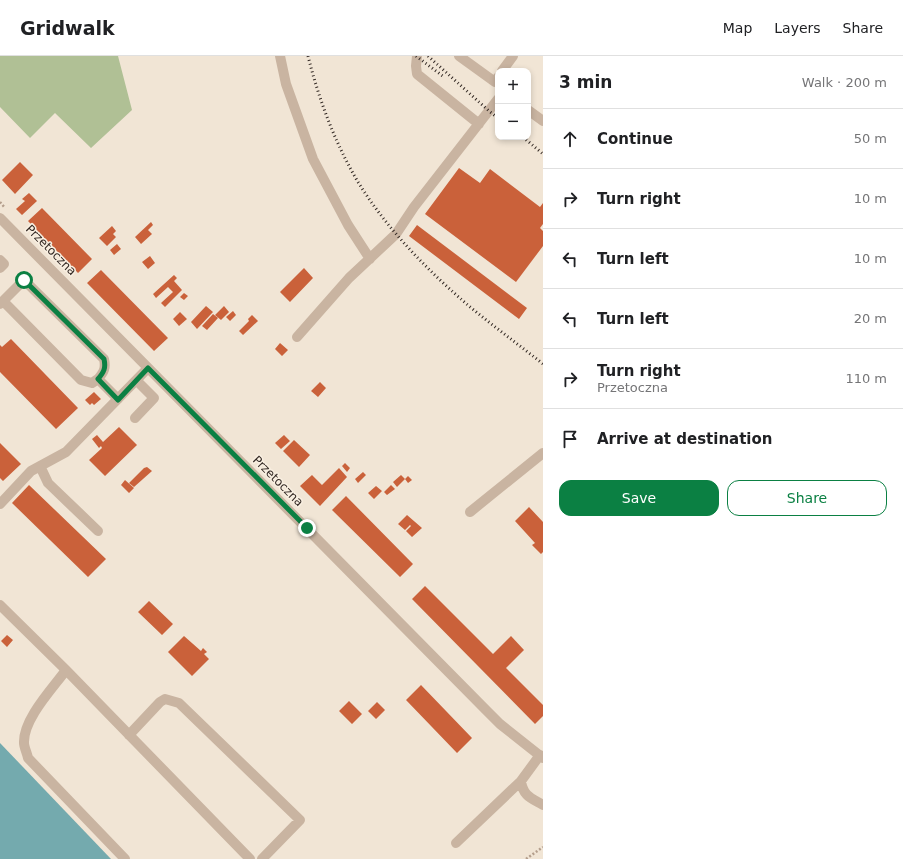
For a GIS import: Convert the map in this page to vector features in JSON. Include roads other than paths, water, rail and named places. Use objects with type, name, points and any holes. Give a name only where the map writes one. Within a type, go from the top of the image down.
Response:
[{"type":"street","points":[[280,56],[286,84],[313,159],[348,225],[370,259]]},
{"type":"street","points":[[417,56],[417,74],[479,124]]},
{"type":"street","points":[[458,56],[495,82]]},
{"type":"street","points":[[504,68],[513,56]]},
{"type":"street","points":[[297,337],[349,278],[396,234],[414,207],[495,103]]},
{"type":"street","points":[[531,112],[543,121]]},
{"type":"street","name":"Przetoczna","points":[[0,218],[500,724],[542,756]]},
{"type":"street","points":[[0,260],[4,264],[0,268]]},
{"type":"street","points":[[24,280],[104,359],[106,366],[104,372],[92,383],[81,380],[2,302],[24,280]]},
{"type":"street","points":[[0,504],[31,471],[66,452],[137,381],[148,368]]},
{"type":"street","points":[[98,379],[118,400]]},
{"type":"street","points":[[135,418],[154,398],[137,381]]},
{"type":"street","points":[[470,512],[543,453]]},
{"type":"street","points":[[40,466],[48,483],[98,531]]},
{"type":"street","points":[[0,605],[66,670],[250,859]]},
{"type":"street","points":[[66,670],[32,716],[26,729],[24,743],[28,758],[126,859]]},
{"type":"street","points":[[129,735],[160,702],[165,699],[179,703],[300,820],[262,859]]},
{"type":"street","points":[[456,843],[521,781],[542,756]]},
{"type":"street","points":[[521,781],[522,790],[530,798],[543,805]]},
{"type":"water","points":[[0,743],[111,859],[0,859]]},
{"type":"railway","points":[[308,56],[328,121],[342,152],[369,199],[395,232],[438,278],[478,313],[543,364]]},
{"type":"railway","points":[[416,56],[444,77]]},
{"type":"railway","points":[[428,56],[495,116]]},
{"type":"railway","points":[[527,140],[543,154]]}]
